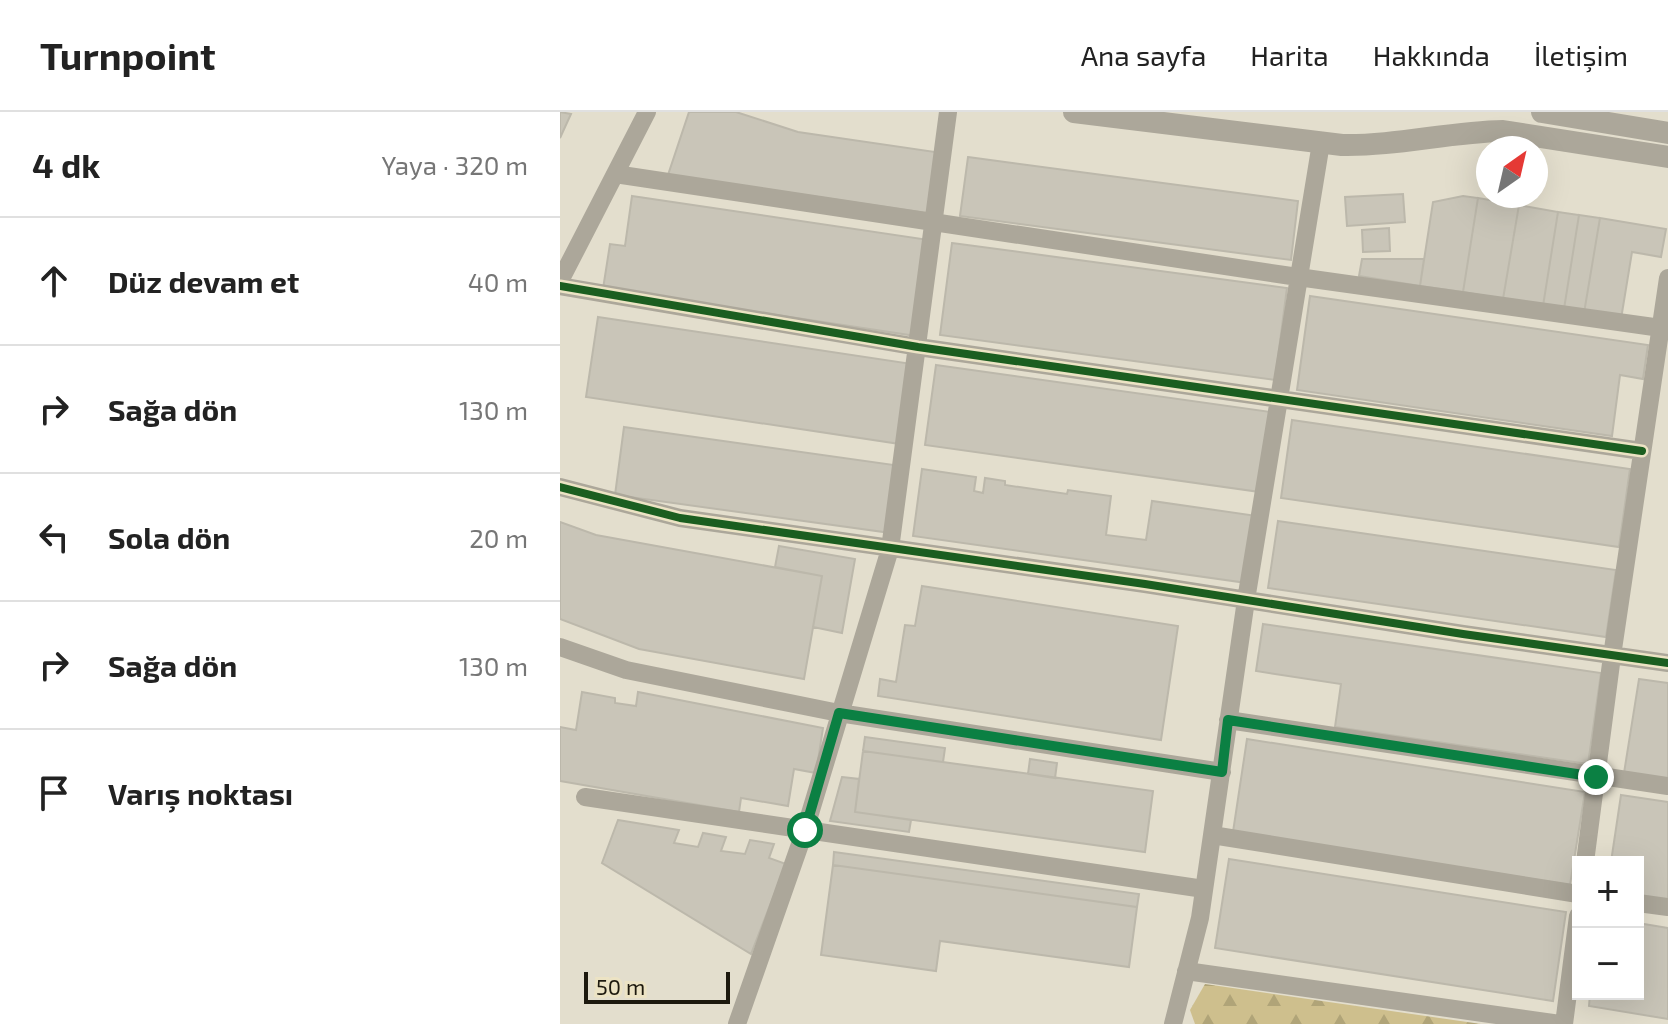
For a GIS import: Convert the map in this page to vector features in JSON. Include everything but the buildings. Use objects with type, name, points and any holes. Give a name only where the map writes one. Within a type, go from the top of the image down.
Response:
[{"type":"street","points":[[647,112],[560,283],[918,347],[1642,451]]},
{"type":"street","points":[[737,1024],[805,830],[890,549],[948,112]]},
{"type":"street","points":[[1074,112],[1321,143],[1363,145],[1503,131],[1668,157]]},
{"type":"street","points":[[1542,112],[1668,133]]},
{"type":"street","points":[[1173,1024],[1200,918],[1246,600],[1321,143]]},
{"type":"street","points":[[615,174],[1298,277],[1661,328]]},
{"type":"street","points":[[1586,856],[1668,278]]},
{"type":"street","points":[[560,487],[680,518],[1668,663]]},
{"type":"street","points":[[560,647],[626,670],[839,713],[1222,772]]},
{"type":"street","points":[[1228,720],[1668,786]]},
{"type":"street","points":[[585,797],[1204,889]]},
{"type":"street","points":[[1212,835],[1572,893]]},
{"type":"street","points":[[1644,904],[1668,907]]},
{"type":"street","points":[[1186,971],[1562,1024],[1576,928]]},
{"type":"green space","points":[[1205,984],[1481,1024],[1195,1024],[1190,1010]]},
{"type":"cycle path","points":[[560,286],[918,347],[1642,451]]},
{"type":"cycle path","points":[[560,487],[680,518],[1668,663]]},
{"type":"route","points":[[805,830],[839,713],[1222,772],[1228,720],[1596,777]]}]
